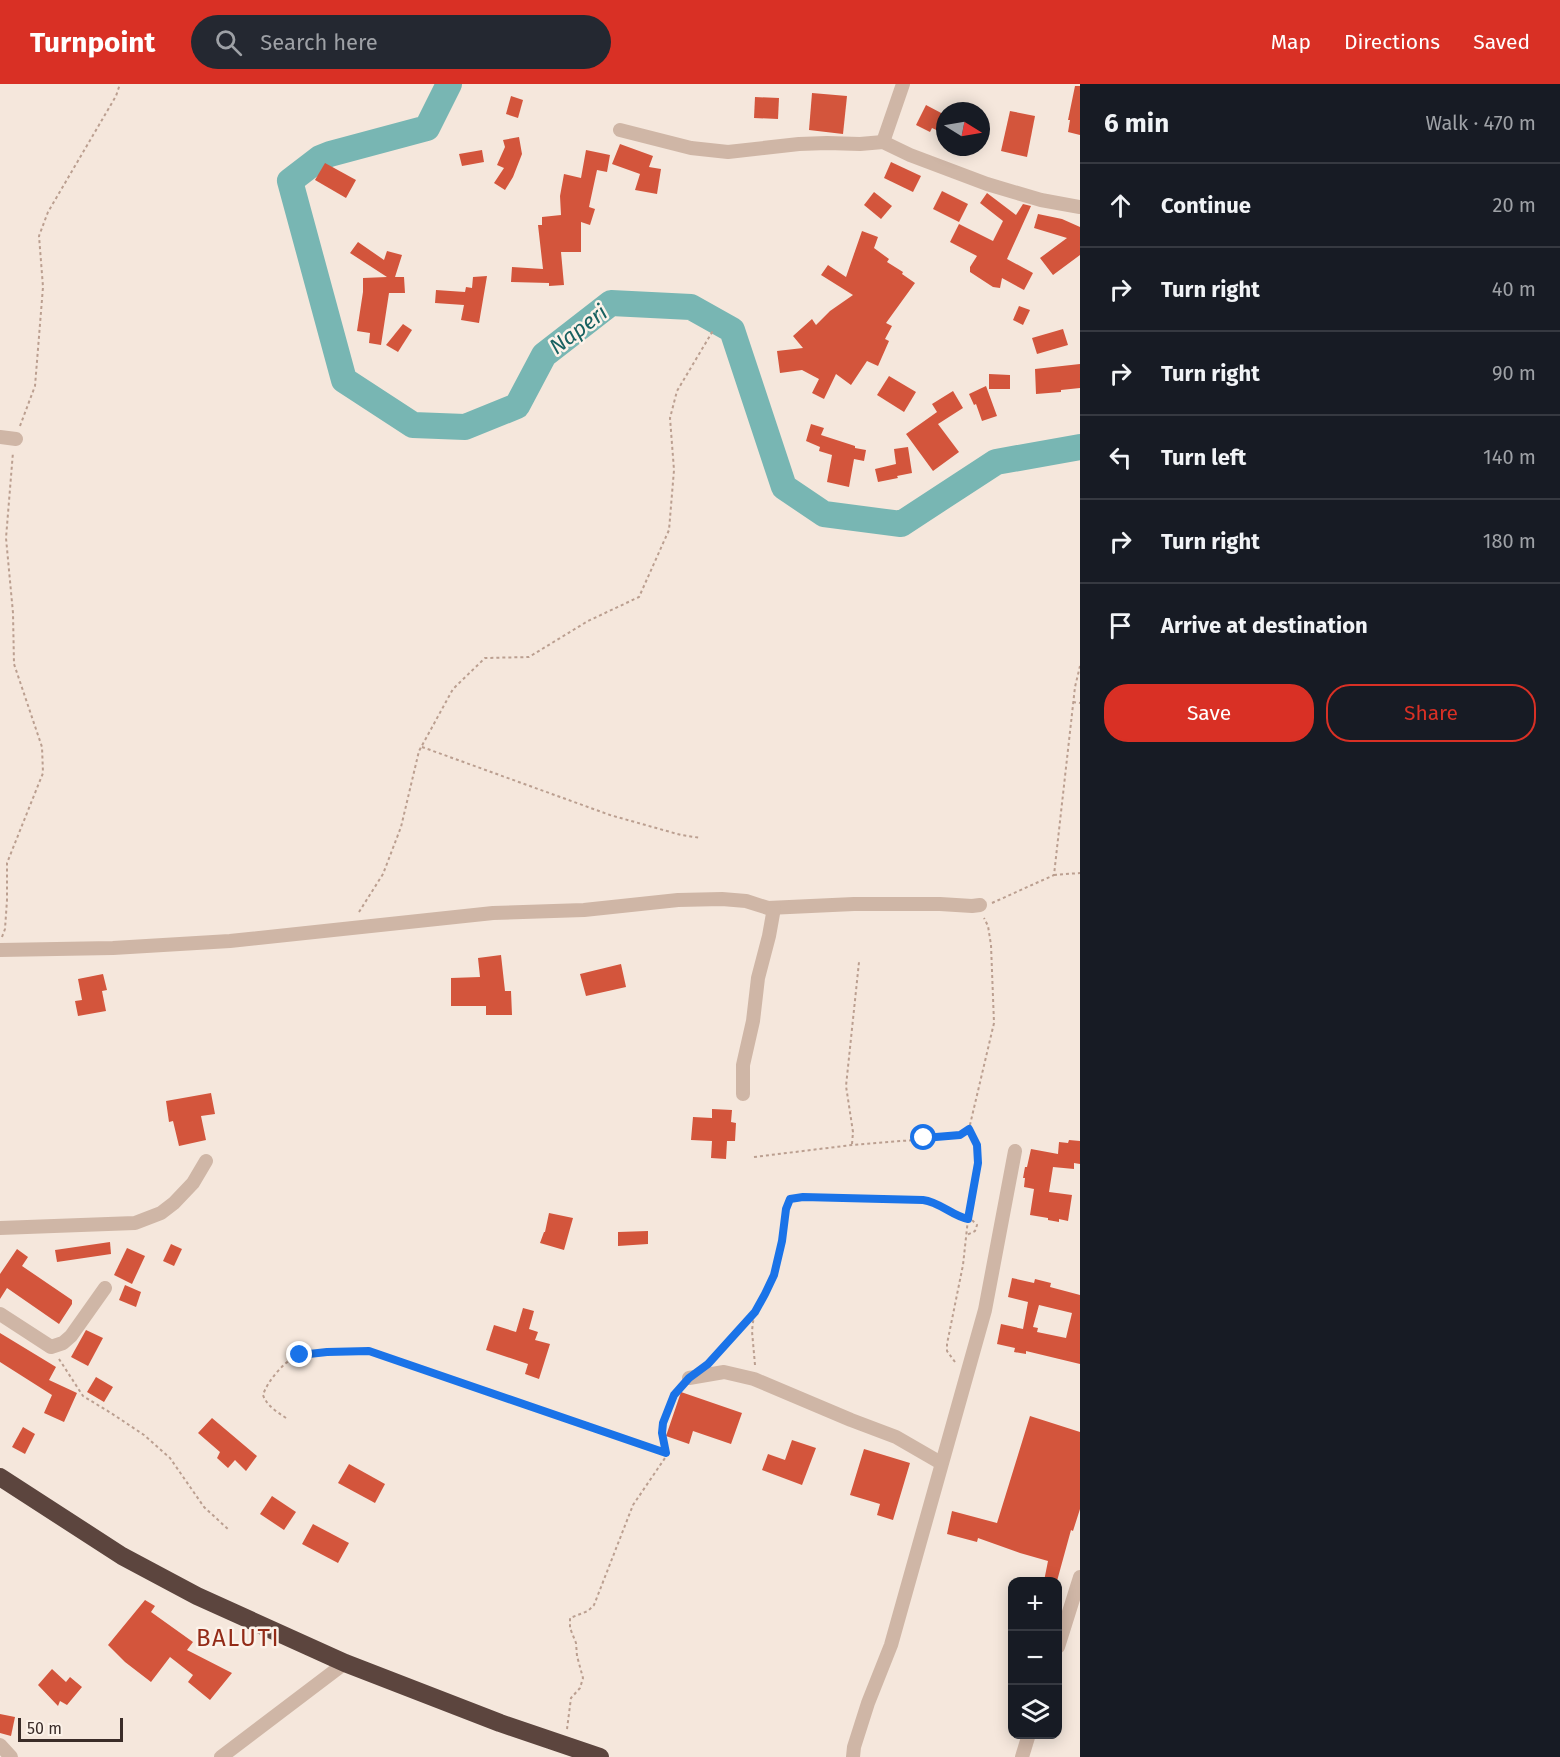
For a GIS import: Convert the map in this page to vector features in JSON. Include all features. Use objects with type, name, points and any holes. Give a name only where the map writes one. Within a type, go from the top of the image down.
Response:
[{"type":"highway","points":[[0,1478],[122,1556],[197,1596],[345,1663],[500,1723],[600,1757]]},
{"type":"street","points":[[883,142],[903,84]]},
{"type":"street","points":[[620,130],[691,148],[728,152],[827,142],[872,144],[883,142],[910,155],[987,184],[1041,200],[1080,207]]},
{"type":"street","points":[[0,437],[16,439]]},
{"type":"street","points":[[0,950],[113,948],[230,941],[493,913],[584,910],[678,900],[723,898],[746,901],[768,908],[854,904],[980,905]]},
{"type":"street","points":[[743,1094],[743,1065],[753,1021],[758,978],[774,908]]},
{"type":"street","points":[[853,1757],[868,1703],[891,1645],[985,1310],[1015,1151]]},
{"type":"street","points":[[0,1228],[135,1223],[161,1213],[174,1203],[193,1183],[206,1161]]},
{"type":"street","points":[[0,1314],[51,1347],[63,1344],[71,1336],[105,1288]]},
{"type":"street","points":[[689,1378],[724,1372],[756,1380],[896,1437],[941,1463]]},
{"type":"street","points":[[1062,1634],[1080,1577]]},
{"type":"street","points":[[221,1757],[345,1663]]},
{"type":"street","points":[[1022,1757],[1027,1739]]},
{"type":"street","points":[[0,1746],[11,1757]]},
{"type":"path","points":[[0,943],[5,929],[7,862],[43,773],[42,747],[14,664],[13,613],[6,538],[14,446],[35,386],[44,287],[39,236],[48,212],[116,96],[120,84]]},
{"type":"path","points":[[349,928],[383,874],[400,827],[419,751],[453,690],[485,658],[529,657],[588,621],[639,597],[669,530],[674,470],[670,418],[677,391],[714,329]]},
{"type":"path","points":[[1054,875],[1073,702],[1080,666]]},
{"type":"path","points":[[1073,702],[1080,703]]},
{"type":"path","points":[[422,747],[609,815],[701,838]]},
{"type":"path","points":[[967,1373],[947,1351],[978,1163],[977,1145],[969,1129],[994,1023],[991,945],[988,926],[980,905],[990,904],[1054,875],[1080,873]]},
{"type":"path","points":[[852,1145],[853,1132],[846,1086],[859,962]]},
{"type":"path","points":[[754,1157],[852,1145],[951,1137],[960,1135],[969,1129]]},
{"type":"path","points":[[566,1745],[571,1698],[580,1688],[583,1678],[576,1656],[576,1643],[570,1628],[570,1618],[588,1611],[594,1605],[633,1505],[663,1463],[666,1453],[662,1433],[663,1423],[674,1395],[689,1378],[708,1364],[755,1312],[774,1275],[790,1199],[803,1197],[932,1201],[958,1217],[972,1220],[977,1225],[975,1231],[967,1235]]},
{"type":"path","points":[[755,1312],[752,1331],[756,1380]]},
{"type":"path","points":[[51,1347],[83,1396],[144,1435],[170,1458],[204,1507],[229,1530]]},
{"type":"path","points":[[285,1418],[270,1407],[263,1395],[271,1380],[291,1359],[300,1355],[327,1352],[369,1351],[666,1453]]},
{"type":"building","points":[[1075,86],[1080,86],[1080,135],[1068,132],[1070,120],[1068,120]]},
{"type":"building","points":[[812,93],[847,96],[843,134],[809,130]]},
{"type":"building","points":[[511,96],[523,100],[518,118],[506,114]]},
{"type":"building","points":[[755,97],[779,98],[778,119],[754,118]]},
{"type":"building","points":[[926,105],[936,110],[936,130],[932,128],[930,132],[916,125]]},
{"type":"building","points":[[1010,111],[1035,116],[1027,157],[1001,151]]},
{"type":"building","points":[[519,137],[522,154],[505,190],[494,183],[504,168],[497,165],[505,147],[503,140]]},
{"type":"building","points":[[620,144],[653,156],[649,167],[661,169],[657,194],[635,190],[640,174],[612,164]]},
{"type":"building","points":[[482,150],[484,162],[462,166],[459,154]]},
{"type":"building","points":[[586,150],[610,155],[607,172],[597,170],[589,207],[595,209],[590,225],[581,222],[581,252],[561,252],[564,285],[549,286],[549,283],[511,282],[512,267],[543,269],[538,225],[542,225],[542,217],[561,215],[560,196],[564,174],[581,178]]},
{"type":"building","points":[[891,162],[921,176],[913,192],[884,178]]},
{"type":"building","points":[[325,163],[356,180],[346,198],[315,180]]},
{"type":"building","points":[[942,191],[968,204],[959,222],[933,209]]},
{"type":"building","points":[[874,192],[892,206],[881,219],[864,205]]},
{"type":"building","points":[[987,193],[1016,215],[1023,204],[1031,206],[1007,259],[1033,273],[1024,290],[1002,278],[1000,288],[993,287],[970,272],[970,267],[977,256],[950,242],[959,224],[993,241],[1003,221],[980,203]]},
{"type":"building","points":[[1038,214],[1062,219],[1080,227],[1080,255],[1053,275],[1040,258],[1067,238],[1034,228]]},
{"type":"building","points":[[862,231],[878,237],[874,248],[889,259],[887,262],[915,283],[886,323],[892,326],[885,339],[889,341],[878,366],[867,361],[851,385],[836,374],[824,399],[812,393],[819,379],[802,370],[780,373],[777,351],[803,348],[793,336],[812,319],[816,325],[830,311],[853,295],[821,275],[828,265],[846,277]]},
{"type":"building","points":[[358,242],[384,260],[387,251],[402,255],[395,277],[404,277],[405,293],[389,293],[381,345],[369,343],[370,333],[357,331],[363,278],[387,277],[350,253]]},
{"type":"building","points":[[487,276],[479,323],[461,320],[464,305],[435,303],[436,290],[465,292],[466,287],[472,288],[473,277]]},
{"type":"building","points":[[1019,306],[1030,310],[1023,325],[1013,320]]},
{"type":"building","points":[[403,324],[412,330],[398,352],[386,345]]},
{"type":"building","points":[[1063,329],[1068,345],[1037,354],[1032,338]]},
{"type":"building","points":[[1080,364],[1080,388],[1036,394],[1035,369]]},
{"type":"building","points":[[989,374],[1010,375],[1010,389],[989,389]]},
{"type":"building","points":[[889,376],[916,392],[904,412],[877,395]]},
{"type":"building","points":[[986,386],[997,416],[982,421],[976,404],[974,405],[969,394]]},
{"type":"building","points":[[953,391],[963,408],[938,424],[959,452],[933,471],[906,434],[937,412],[932,404]]},
{"type":"building","points":[[811,424],[824,428],[821,435],[866,450],[864,461],[854,459],[849,487],[827,482],[832,455],[819,451],[820,447],[806,441]]},
{"type":"building","points":[[908,447],[912,473],[878,482],[875,469],[896,464],[894,449]]},
{"type":"building","points":[[501,955],[505,991],[511,991],[512,1015],[486,1015],[486,1006],[451,1006],[451,978],[480,977],[478,958]]},
{"type":"building","points":[[621,964],[626,987],[586,996],[580,974]]},
{"type":"building","points":[[103,974],[107,990],[102,991],[106,1011],[78,1016],[75,1001],[82,1000],[78,979]]},
{"type":"building","points":[[211,1093],[215,1114],[201,1116],[206,1140],[179,1146],[173,1121],[169,1122],[166,1101]]},
{"type":"building","points":[[712,1109],[732,1110],[731,1122],[736,1123],[735,1141],[727,1141],[726,1159],[711,1158],[712,1141],[691,1140],[693,1117],[712,1118]]},
{"type":"building","points":[[1069,1140],[1080,1141],[1080,1164],[1074,1163],[1074,1169],[1053,1167],[1049,1192],[1072,1195],[1068,1221],[1059,1219],[1059,1222],[1030,1215],[1034,1189],[1024,1187],[1025,1178],[1023,1178],[1031,1149],[1058,1154],[1059,1142],[1068,1143]]},
{"type":"building","points":[[549,1213],[573,1218],[564,1250],[540,1243]]},
{"type":"building","points":[[648,1231],[648,1244],[618,1246],[618,1232]]},
{"type":"building","points":[[110,1242],[111,1254],[57,1262],[55,1250]]},
{"type":"building","points":[[171,1244],[182,1249],[174,1266],[163,1261]]},
{"type":"building","points":[[127,1248],[145,1256],[132,1284],[114,1275]]},
{"type":"building","points":[[17,1249],[28,1257],[22,1266],[72,1300],[72,1304],[59,1324],[7,1288],[0,1299],[0,1274]]},
{"type":"building","points":[[1012,1278],[1034,1283],[1035,1279],[1051,1283],[1050,1287],[1080,1295],[1080,1364],[1026,1351],[1026,1354],[1014,1352],[1015,1348],[997,1344],[1001,1324],[1023,1329],[1028,1302],[1008,1297]],"holes":[[[1039,1305],[1072,1313],[1066,1338],[1037,1332],[1038,1328],[1033,1327]]]},
{"type":"building","points":[[125,1285],[141,1292],[136,1307],[119,1300]]},
{"type":"building","points":[[523,1308],[534,1311],[529,1329],[538,1332],[535,1340],[550,1344],[539,1379],[525,1374],[528,1364],[486,1350],[494,1325],[516,1332]]},
{"type":"building","points":[[86,1330],[103,1338],[88,1366],[71,1357]]},
{"type":"building","points":[[0,1333],[56,1367],[49,1380],[77,1393],[64,1422],[44,1413],[52,1395],[0,1362]]},
{"type":"building","points":[[96,1377],[113,1387],[104,1402],[87,1392]]},
{"type":"building","points":[[681,1392],[742,1413],[731,1444],[693,1431],[689,1444],[666,1436]]},
{"type":"building","points":[[1030,1416],[1080,1432],[1080,1509],[1073,1531],[1071,1530],[1058,1577],[1045,1577],[1048,1561],[978,1538],[977,1542],[947,1534],[952,1511],[997,1523]]},
{"type":"building","points":[[212,1418],[257,1456],[246,1471],[235,1460],[228,1468],[217,1458],[220,1452],[198,1433]]},
{"type":"building","points":[[23,1427],[35,1434],[25,1454],[12,1447]]},
{"type":"building","points":[[792,1440],[816,1448],[802,1485],[762,1470],[768,1454],[785,1460]]},
{"type":"building","points":[[864,1449],[910,1463],[893,1520],[877,1515],[880,1504],[850,1495]]},
{"type":"building","points":[[349,1464],[385,1484],[375,1503],[338,1483]]},
{"type":"building","points":[[272,1496],[296,1512],[284,1530],[260,1514]]},
{"type":"building","points":[[313,1524],[349,1543],[338,1563],[302,1544]]},
{"type":"building","points":[[145,1600],[155,1606],[151,1612],[193,1642],[187,1650],[232,1673],[210,1700],[188,1682],[193,1675],[170,1657],[151,1682],[108,1645]]},
{"type":"building","points":[[52,1669],[66,1682],[70,1677],[82,1687],[67,1705],[60,1701],[58,1706],[38,1685]]},
{"type":"building","points":[[0,1714],[15,1717],[11,1736],[0,1733]]},
{"type":"waterway","name":"Naperi","points":[[449,84],[427,128],[330,154],[320,158],[290,181],[344,380],[413,425],[465,427],[517,406],[544,355],[611,303],[691,307],[732,330],[784,487],[824,514],[901,524],[996,462],[1080,447]]},
{"type":"district","name":"BALUTI","points":[[238,1638]]},
{"type":"route","points":[[300,1355],[359,1350],[384,1355],[666,1453],[662,1433],[663,1423],[674,1395],[689,1378],[708,1364],[755,1312],[765,1294],[774,1275],[786,1209],[790,1199],[803,1197],[932,1201],[958,1217],[968,1219],[978,1163],[977,1145],[969,1129],[960,1135],[951,1137],[924,1138]]}]
